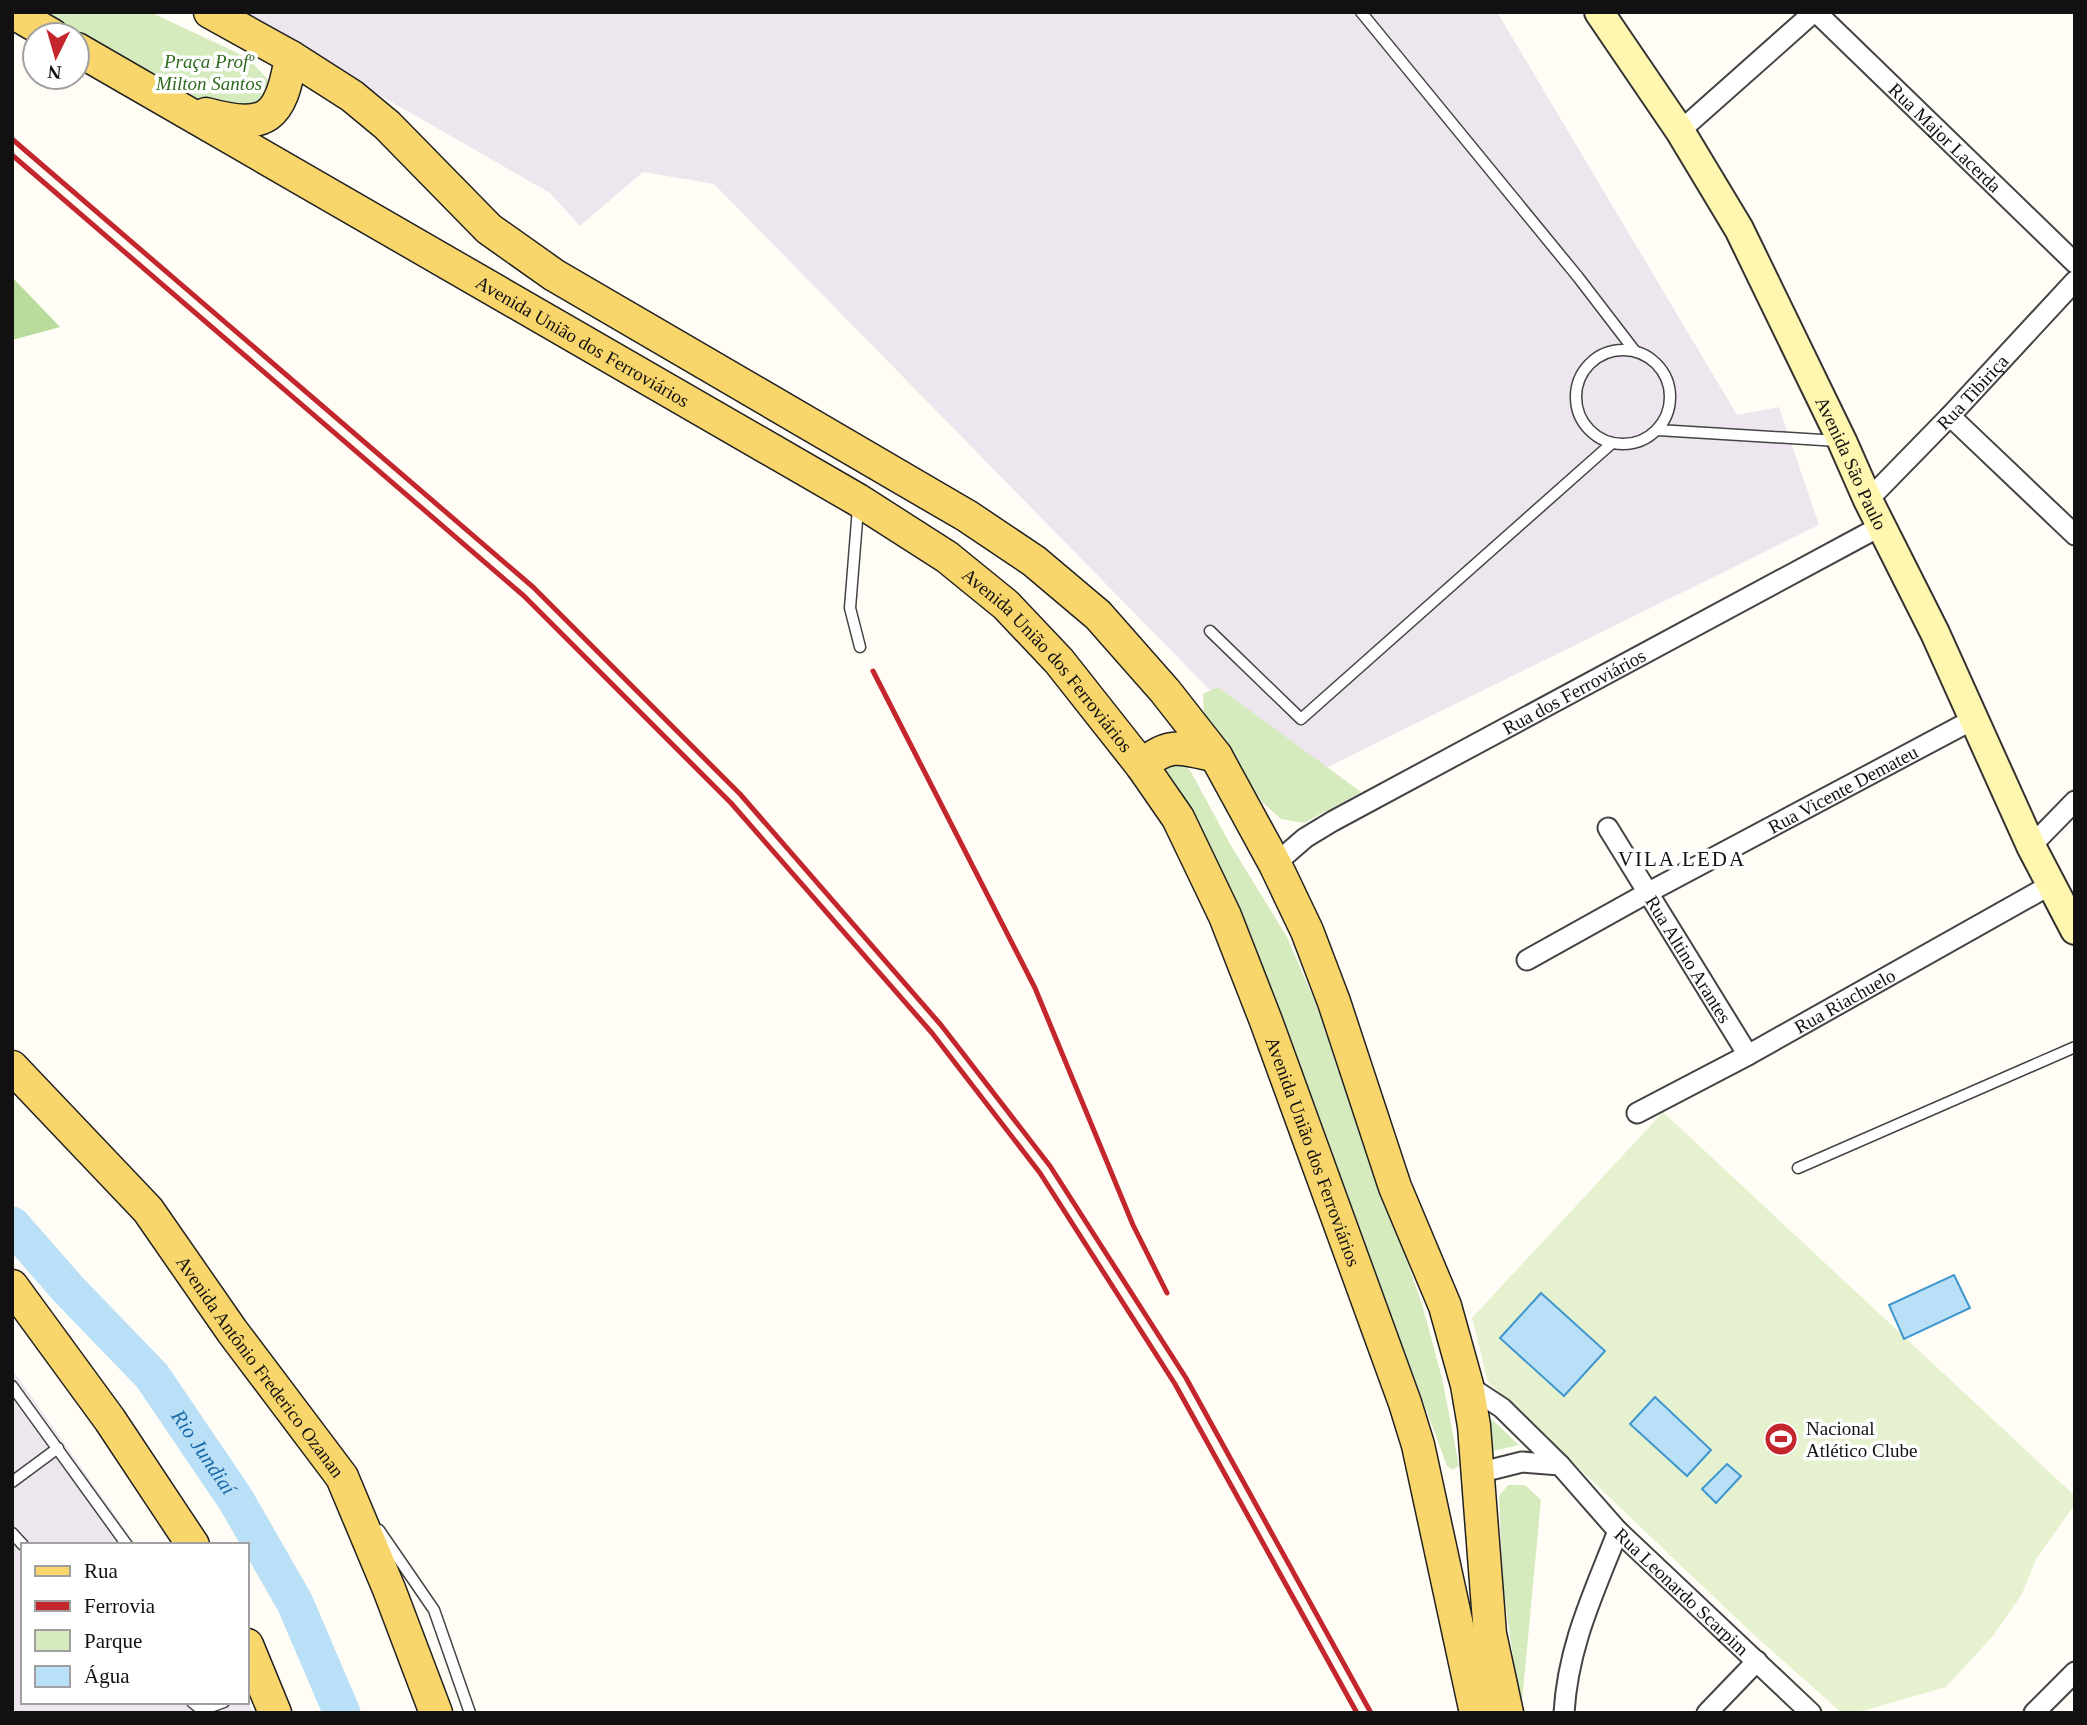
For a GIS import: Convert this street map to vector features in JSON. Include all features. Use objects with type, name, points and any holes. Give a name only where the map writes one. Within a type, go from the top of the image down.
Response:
[{"type":"main road","points":[[12,12],[28,21]]},
{"type":"main road","points":[[210,12],[291,57],[352,96],[387,125],[489,229],[554,275],[967,516],[1034,561],[1098,615],[1165,691],[1216,756],[1275,864],[1307,931],[1445,1306],[1467,1385],[1478,1473],[1490,1634],[1507,1713]]},
{"type":"main road","name":"Avenida São Paulo","points":[[1606,15],[1739,229],[1935,634],[2031,846],[2075,930]]},
{"type":"main road","name":"Avenida União dos Ferroviários","points":[[91,57],[858,500],[947,557],[1006,605],[1059,662],[1142,766],[1178,818],[1225,916],[1405,1403],[1418,1445],[1476,1713]]},
{"type":"main road","points":[[177,106],[228,120],[253,122],[271,114],[281,100],[291,57]]},
{"type":"main road","points":[[1142,766],[1162,750],[1175,747],[1216,756]]},
{"type":"main road","name":"Avenida Antônio Frederico Ozanan","points":[[12,1067],[148,1210],[232,1331],[342,1477],[389,1589],[436,1713]]},
{"type":"main road","points":[[12,1286],[110,1420],[192,1543]]},
{"type":"main road","points":[[1418,1445],[1440,1482],[1458,1484],[1478,1473]]},
{"type":"main road","points":[[248,1647],[275,1713]]},
{"type":"street","points":[[1680,131],[1815,12]]},
{"type":"street","name":"Rua Major Lacerda","points":[[1815,12],[2075,263]]},
{"type":"street","name":"Rua Tibiriça","points":[[1868,500],[2075,281]]},
{"type":"street","points":[[1950,416],[2075,535]]},
{"type":"street","name":"Rua dos Ferroviários","points":[[1275,864],[1305,838],[1333,821],[1881,526]]},
{"type":"street","name":"Rua Vicente Demateu","points":[[1527,960],[1974,719]]},
{"type":"street","points":[[2031,846],[2075,801]]},
{"type":"street","name":"Rua Altino Arantes","points":[[1608,828],[1748,1055]]},
{"type":"street","name":"Rua Riachuelo","points":[[1637,1113],[1748,1055],[2052,884]]},
{"type":"street","name":"Rua Leonardo Scarpim","points":[[1467,1385],[1502,1408],[1560,1465],[1618,1531],[1811,1713]]},
{"type":"street","points":[[1478,1473],[1522,1462],[1560,1465]]},
{"type":"street","points":[[1564,1713],[1567,1671],[1576,1636],[1618,1531]]},
{"type":"street","points":[[1707,1713],[1757,1661]]},
{"type":"street","points":[[2034,1713],[2075,1672]]},
{"type":"lane","points":[[1361,12],[1561,255],[1634,350],[1657,362],[1670,383],[1670,408],[1658,430],[1636,443],[1611,444],[1589,432],[1576,410],[1576,385],[1588,363],[1609,350],[1634,350]]},
{"type":"lane","points":[[1658,430],[1842,441]]},
{"type":"lane","points":[[1210,631],[1301,719],[1611,444]]},
{"type":"lane","points":[[858,500],[850,608],[860,647]]},
{"type":"lane","points":[[1346,1041],[1369,1063]]},
{"type":"lane","points":[[1798,1168],[2075,1047]]},
{"type":"lane","points":[[12,1385],[126,1543]]},
{"type":"lane","points":[[12,1482],[58,1448]]},
{"type":"lane","points":[[342,1477],[434,1610],[470,1713]]},
{"type":"lane","points":[[194,1704],[202,1710],[218,1704]]},
{"type":"shaded area","points":[[244,12],[1497,12],[1737,415],[1779,407],[1819,525],[1299,781],[714,184],[643,172],[580,226],[550,193],[334,69]]},
{"type":"shaded area","points":[[12,1369],[135,1543],[21,1543],[21,1704],[248,1704],[254,1713],[12,1713]]},
{"type":"green space","name":"Praça Profº Milton Santos","points":[[36,12],[150,12],[248,58],[270,82],[259,103],[235,113],[200,100],[162,76],[133,66],[91,43],[91,21],[52,21]]},
{"type":"green space","points":[[12,277],[60,327],[12,340]]},
{"type":"green space","points":[[1218,687],[1361,792],[1304,823],[1281,819],[1263,803],[1204,720],[1203,694]]},
{"type":"green space","points":[[1178,761],[1190,770],[1230,844],[1287,937],[1338,1055],[1422,1304],[1442,1378],[1459,1466],[1453,1470],[1447,1466],[1410,1366],[1162,776],[1168,763]]},
{"type":"green space","name":"Nacional Atlético Clube","points":[[1663,1112],[2075,1496],[2075,1504],[2036,1559],[2022,1594],[1993,1636],[1946,1687],[1856,1713],[1842,1713],[1754,1635],[1488,1382],[1472,1318]]},
{"type":"green space","points":[[1484,1412],[1519,1445],[1484,1453]]},
{"type":"green space","points":[[1508,1485],[1525,1485],[1541,1500],[1521,1712],[1503,1587],[1499,1496]]},
{"type":"water","points":[[1954,1275],[1970,1308],[1904,1339],[1889,1305]]},
{"type":"water","points":[[1541,1293],[1605,1351],[1564,1396],[1500,1338]]},
{"type":"water","points":[[1655,1397],[1711,1450],[1687,1476],[1630,1424]]},
{"type":"water","points":[[1727,1464],[1741,1476],[1716,1503],[1702,1489]]},
{"type":"waterway","name":"Rio Jundiaí","points":[[12,1225],[69,1290],[152,1376],[236,1500],[295,1603],[342,1713]]},
{"type":"railway","points":[[12,139],[533,587],[740,794],[941,1025],[1050,1166],[1186,1378],[1371,1713]]},
{"type":"railway","points":[[12,155],[524,596],[731,803],[932,1033],[1040,1173],[1175,1384],[1357,1713]]},
{"type":"railway","points":[[873,671],[1035,988],[1133,1225],[1167,1293]]},
{"type":"place","name":"Nacional Atlético Clube","points":[[1781,1439]]},
{"type":"district","name":"VILA LEDA","points":[[1682,859]]}]
